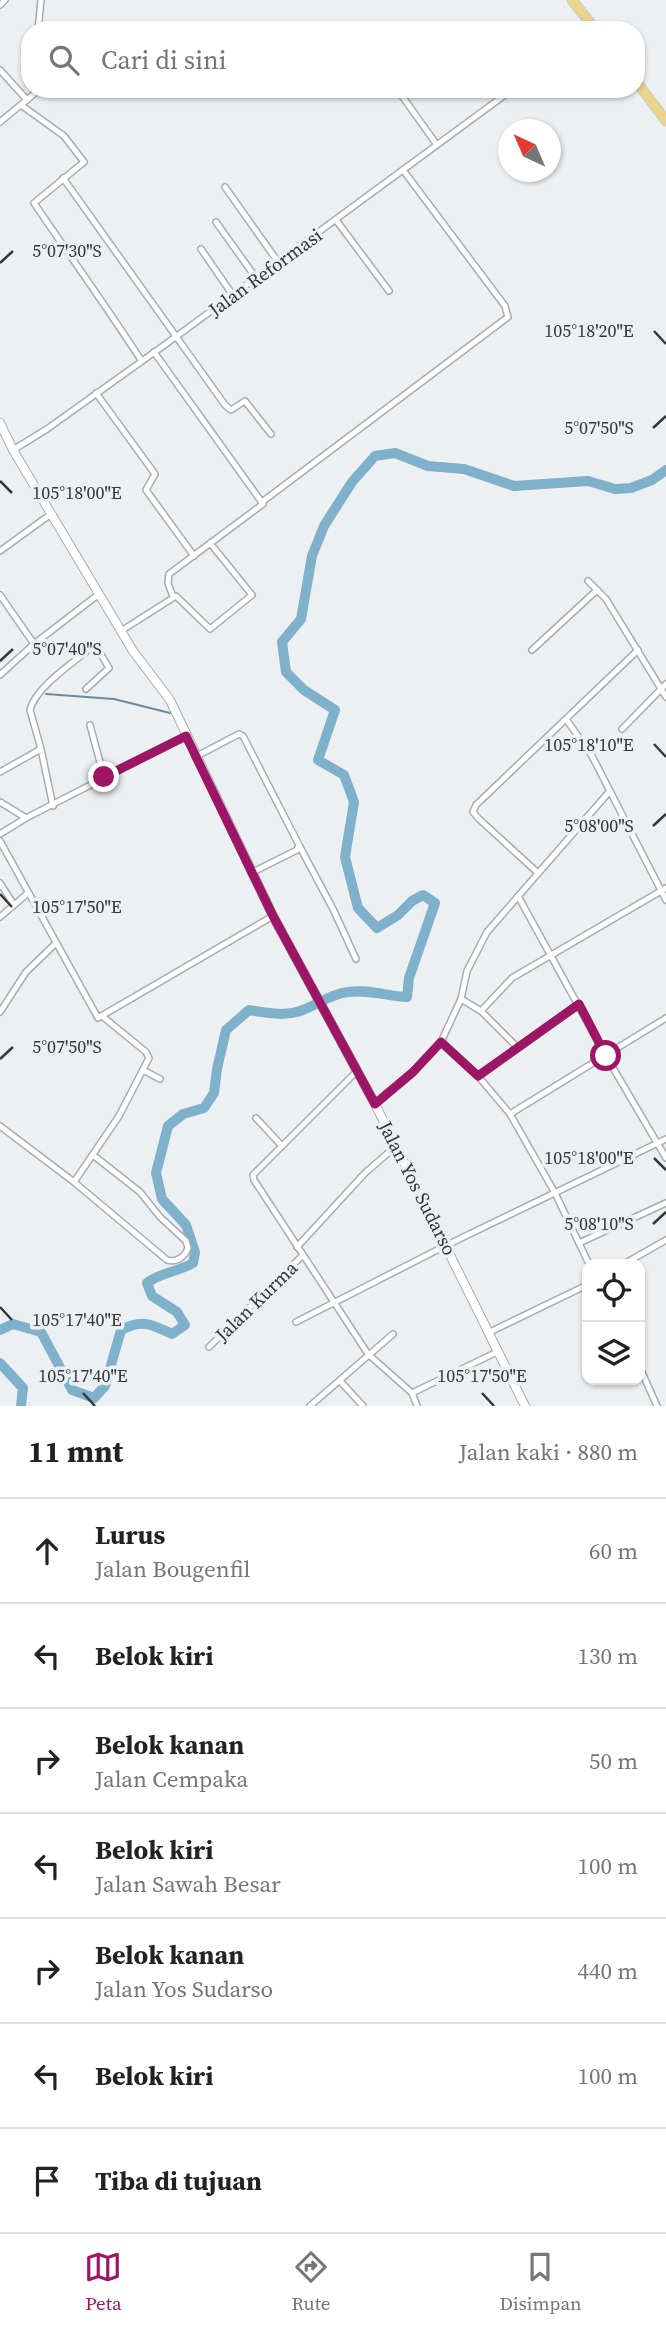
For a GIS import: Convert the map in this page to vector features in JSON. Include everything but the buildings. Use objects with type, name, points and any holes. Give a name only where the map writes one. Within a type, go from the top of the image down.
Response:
[{"type":"main road","points":[[572,0],[589,21]]},
{"type":"main road","points":[[645,93],[666,121]]},
{"type":"street","points":[[0,5],[5,0]]},
{"type":"street","points":[[39,21],[41,0]]},
{"type":"street","points":[[0,70],[21,93]]},
{"type":"street","points":[[0,122],[29,98]]},
{"type":"street","points":[[404,98],[438,145]]},
{"type":"street","name":"Jalan Reformasi","points":[[13,450],[47,429],[177,336],[501,98]]},
{"type":"street","points":[[21,104],[64,136],[84,162],[34,203],[81,268],[87,282],[141,360]]},
{"type":"street","points":[[173,597],[168,583],[169,574],[261,508],[262,502],[508,317],[505,306],[404,170]]},
{"type":"street","points":[[63,178],[229,409],[245,401],[271,434]]},
{"type":"street","points":[[225,187],[278,262]]},
{"type":"street","points":[[336,220],[389,291]]},
{"type":"street","points":[[216,222],[256,278]]},
{"type":"street","points":[[201,249],[232,295]]},
{"type":"street","points":[[154,352],[262,502]]},
{"type":"street","points":[[96,393],[155,474],[146,490],[194,556]]},
{"type":"street","name":"Jalan Yos Sudarso","points":[[0,423],[13,450],[121,631],[170,700],[251,873],[375,1104],[525,1406]]},
{"type":"street","points":[[0,551],[51,514]]},
{"type":"street","points":[[121,631],[173,597],[178,597],[210,629],[252,595],[210,543]]},
{"type":"street","points":[[588,581],[606,599],[664,687],[666,697]]},
{"type":"street","points":[[532,650],[597,590]]},
{"type":"street","points":[[0,675],[34,644],[99,593]]},
{"type":"street","points":[[0,595],[34,644]]},
{"type":"street","points":[[53,806],[30,710],[31,704],[47,685],[96,646],[109,668],[86,689]]},
{"type":"street","points":[[538,873],[474,812],[477,805],[638,650]]},
{"type":"street","points":[[622,729],[664,687]]},
{"type":"street","points":[[566,719],[592,756],[609,792],[664,889],[666,900]]},
{"type":"street","points":[[90,725],[104,777]]},
{"type":"street","points":[[195,757],[239,734],[243,736],[356,959]]},
{"type":"street","points":[[0,834],[186,736]]},
{"type":"street","points":[[0,772],[41,749]]},
{"type":"street","points":[[375,1104],[413,1072],[441,1042],[461,999],[467,971],[478,946],[499,916],[609,792]]},
{"type":"street","points":[[0,803],[26,818]]},
{"type":"street","points":[[0,841],[96,1017],[102,1016],[273,916]]},
{"type":"street","points":[[251,873],[299,847]]},
{"type":"street","points":[[0,883],[14,905]]},
{"type":"street","points":[[481,1011],[512,978],[664,889]]},
{"type":"street","points":[[0,917],[28,893]]},
{"type":"street","points":[[518,896],[666,1158]]},
{"type":"street","points":[[1,1008],[26,972],[55,944]]},
{"type":"street","points":[[461,999],[481,1011],[518,1048]]},
{"type":"street","points":[[478,1076],[579,1004]]},
{"type":"street","points":[[74,1182],[119,1116],[149,1058],[146,1052],[102,1016]]},
{"type":"street","points":[[510,1114],[666,1018]]},
{"type":"street","points":[[441,1042],[478,1076],[510,1114],[555,1193],[587,1259]]},
{"type":"street","points":[[144,1070],[160,1079]]},
{"type":"street","points":[[357,1071],[253,1177],[302,1256],[337,1303],[369,1354],[412,1393],[417,1406]]},
{"type":"street","points":[[256,1118],[282,1146]]},
{"type":"street","points":[[0,1126],[74,1182],[167,1260],[174,1261],[186,1253],[186,1241],[154,1211],[140,1192],[93,1156]]},
{"type":"street","points":[[296,1322],[666,1139]]},
{"type":"street","points":[[297,1247],[365,1173],[395,1147]]},
{"type":"street","points":[[579,1242],[666,1203]]},
{"type":"street","points":[[633,1259],[666,1240]]},
{"type":"street","name":"Jalan Kurma","points":[[209,1346],[302,1256]]},
{"type":"street","points":[[490,1332],[582,1286]]},
{"type":"street","points":[[310,1406],[393,1334]]},
{"type":"street","points":[[412,1393],[499,1351]]},
{"type":"street","points":[[645,1379],[657,1406]]},
{"type":"street","points":[[340,1381],[363,1406]]},
{"type":"waterway","points":[[0,1330],[13,1324],[41,1332],[72,1390],[94,1398],[105,1386],[121,1330],[146,1324],[172,1334],[185,1325],[177,1312],[152,1296],[147,1283],[193,1263],[195,1252],[186,1225],[162,1199],[156,1173],[168,1126],[183,1114],[204,1108],[214,1093],[226,1030],[249,1010],[290,1013],[336,995],[356,991],[407,997],[409,978],[435,903],[423,895],[377,928],[358,908],[345,857],[354,802],[344,775],[318,760],[335,710],[304,690],[286,672],[282,642],[301,619],[312,556],[324,526],[352,482],[375,456],[395,453],[428,466],[464,469],[514,486],[588,481],[615,489],[631,488],[652,480],[666,470]]},
{"type":"waterway","points":[[46,694],[114,699],[170,713]]},
{"type":"waterway","points":[[0,1363],[23,1388],[21,1406]]},
{"type":"route","points":[[104,777],[186,736],[295,959],[375,1104],[413,1072],[441,1042],[478,1076],[579,1004],[606,1056]]}]
